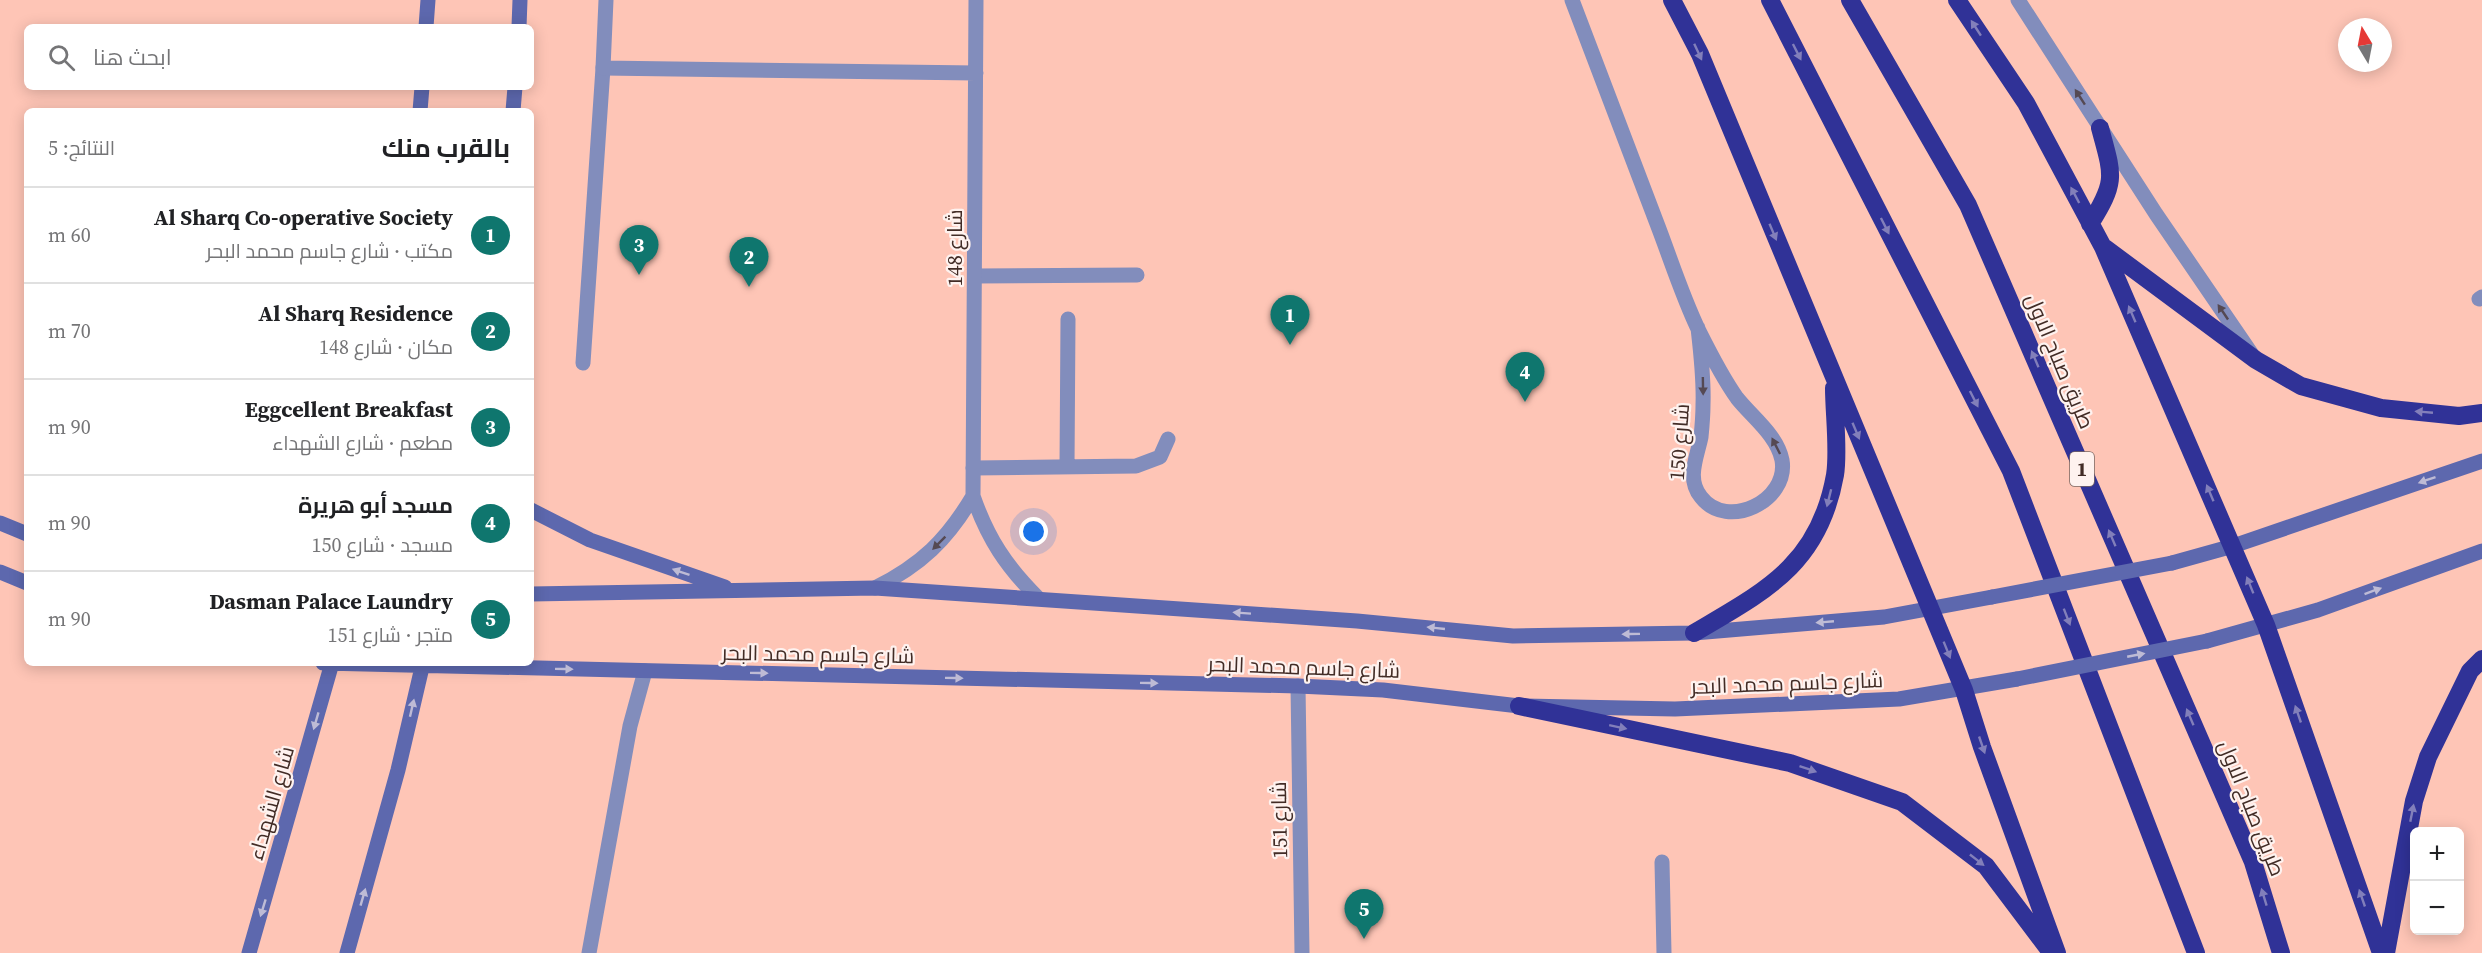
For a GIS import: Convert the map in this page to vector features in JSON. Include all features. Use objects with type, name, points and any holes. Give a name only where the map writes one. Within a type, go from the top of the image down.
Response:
[{"type":"highway","points":[[1672,0],[1700,54],[1964,690],[1982,747],[2057,953]]},
{"type":"highway","points":[[1770,0],[2011,471],[2196,953]]},
{"type":"highway","name":"طريق صباح الاول","points":[[1850,0],[1968,205],[2253,862],[2281,953]]},
{"type":"highway","points":[[1957,0],[2026,104],[2103,247],[2266,625],[2383,953]]},
{"type":"highway","points":[[2090,224],[2106,199],[2111,179],[2100,128]]},
{"type":"highway","points":[[2103,247],[2256,360],[2301,386],[2381,408],[2459,416],[2482,413]]},
{"type":"highway","points":[[1694,633],[1766,590],[1801,557],[1825,516],[1836,473],[1834,377]]},
{"type":"highway","points":[[2383,953],[2414,801],[2428,757],[2470,671],[2482,659]]},
{"type":"highway","points":[[1519,706],[1790,763],[1902,802],[1986,866],[2052,953]]},
{"type":"main road","points":[[426,24],[428,0]]},
{"type":"main road","points":[[519,24],[520,0]]},
{"type":"main road","points":[[420,108],[422,90]]},
{"type":"main road","points":[[513,108],[516,90]]},
{"type":"main road","points":[[534,594],[875,588],[1356,621],[1513,636],[1694,633],[1884,617],[2172,563],[2233,546],[2482,461]]},
{"type":"main road","points":[[534,512],[590,540],[736,591]]},
{"type":"main road","points":[[0,523],[24,533]]},
{"type":"main road","name":"شارع جاسم محمد البحر","points":[[459,666],[1298,686],[1383,690],[1519,706],[1675,709],[1890,700],[1964,690],[2206,641],[2318,610],[2482,551]]},
{"type":"main road","points":[[0,572],[24,582]]},
{"type":"main road","name":"شارع الشهداء","points":[[249,953],[328,666]]},
{"type":"main road","points":[[347,953],[398,770],[422,666]]},
{"type":"street","points":[[583,363],[606,0]]},
{"type":"street","name":"شارع 148","points":[[976,0],[973,496],[996,548],[1015,575],[1038,598]]},
{"type":"street","name":"شارع 150","points":[[1572,0],[1698,328],[1736,397],[1777,445],[1782,459],[1782,473],[1776,489],[1750,510],[1731,513],[1714,508],[1695,490],[1694,462],[1700,437],[1703,407],[1703,369],[1698,328]]},
{"type":"street","points":[[2018,0],[2100,128],[2256,360]]},
{"type":"street","points":[[603,68],[976,73]]},
{"type":"street","points":[[975,276],[1137,275]]},
{"type":"street","points":[[1067,467],[1068,319]]},
{"type":"street","points":[[973,468],[1136,466],[1160,457],[1168,439]]},
{"type":"street","points":[[875,588],[900,575],[944,540],[973,496]]},
{"type":"street","points":[[589,953],[630,726],[645,671]]},
{"type":"street","name":"شارع 151","points":[[1298,686],[1302,953]]},
{"type":"street","points":[[1662,862],[1664,953]]},
{"type":"place","name":"Eggcellent Breakfast","points":[[639,275]]},
{"type":"place","name":"Al Sharq Residence","points":[[749,287]]},
{"type":"place","name":"Al Sharq Co-operative Society","points":[[1290,345]]},
{"type":"place","name":"مسجد أبو هريرة","points":[[1525,402]]},
{"type":"place","name":"Dasman Palace Laundry","points":[[1364,939]]}]
